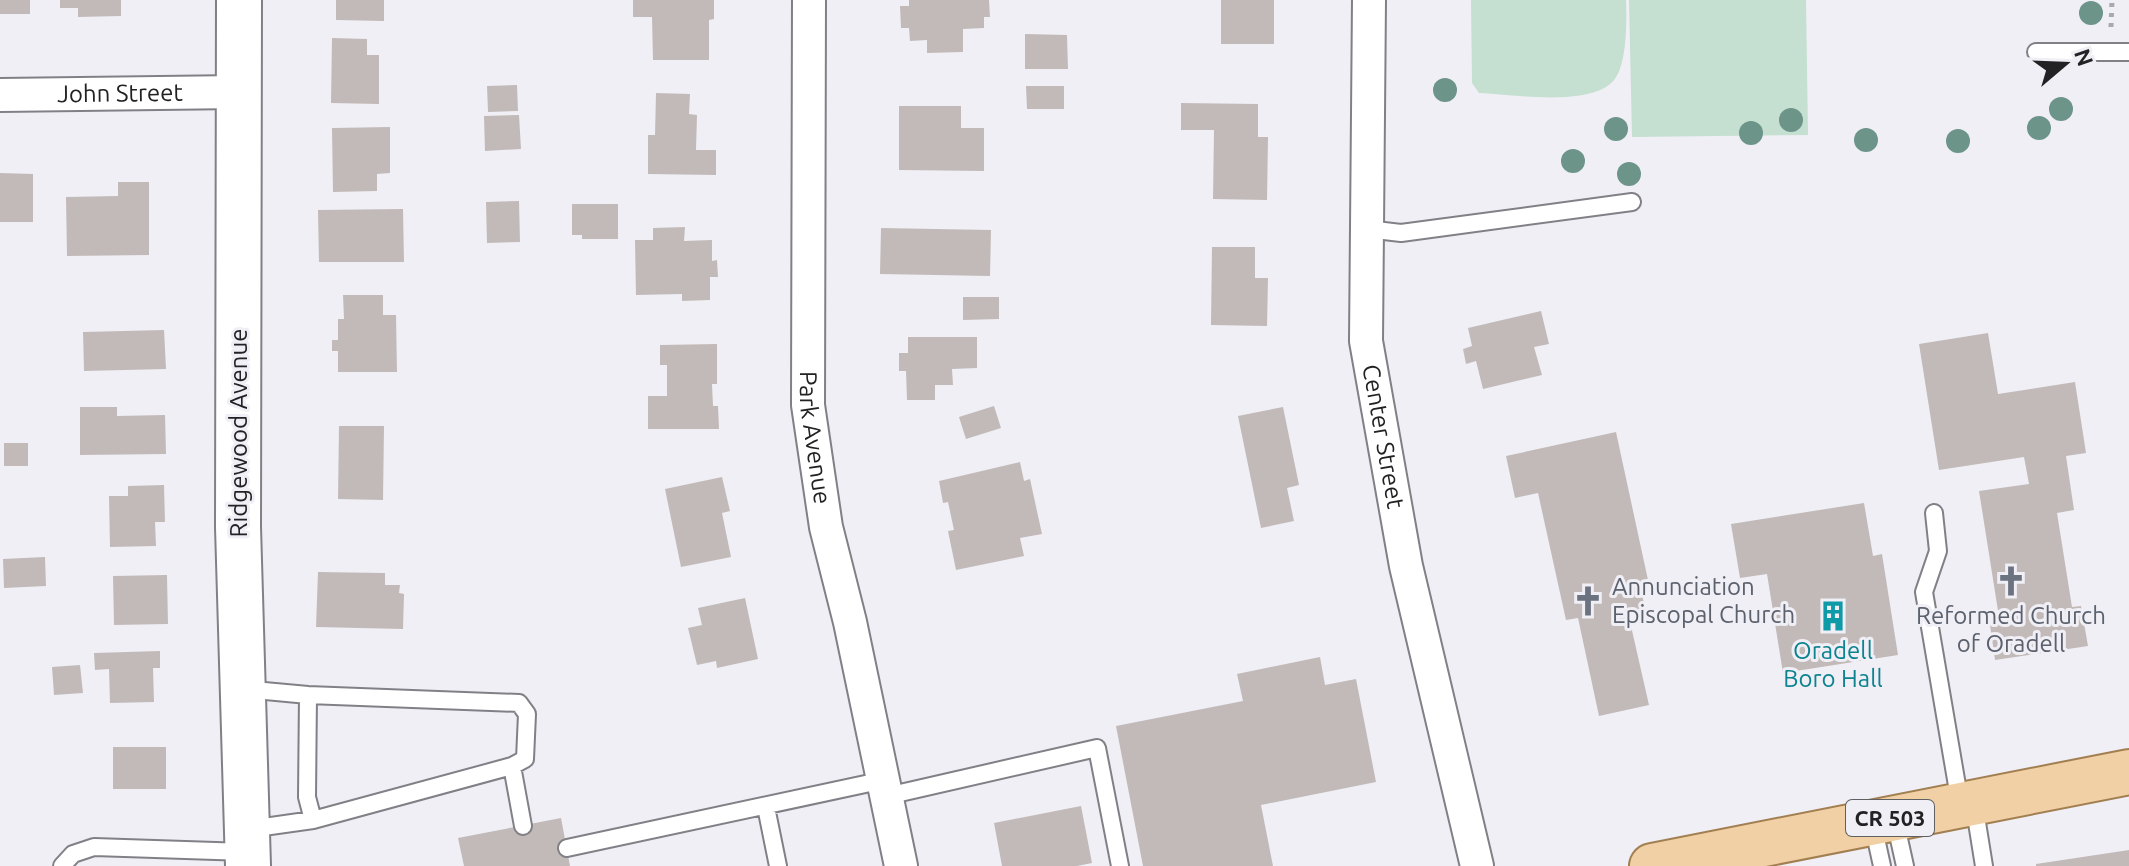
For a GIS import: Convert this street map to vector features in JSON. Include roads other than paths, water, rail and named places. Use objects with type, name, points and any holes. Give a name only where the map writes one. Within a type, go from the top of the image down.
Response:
[{"type":"main road","name":"CR 503","points":[[1652,866],[1706,860],[1884,820],[2129,772]]},
{"type":"street","name":"Ridgewood Avenue","points":[[239,0],[238,527],[248,849]]},
{"type":"street","name":"Park Avenue","points":[[809,0],[808,405],[826,527],[901,866]]},
{"type":"street","name":"Center Street","points":[[1369,0],[1366,341],[1406,566],[1477,866]]},
{"type":"street","name":"John Street","points":[[0,95],[239,92]]},
{"type":"lane","points":[[2036,52],[2129,52]]},
{"type":"lane","points":[[1367,229],[1401,233],[1632,202]]},
{"type":"lane","points":[[1934,513],[1938,551],[1924,592],[1967,804],[1984,866]]},
{"type":"lane","points":[[62,866],[73,854],[94,847],[248,849],[313,820],[512,766],[525,759],[527,714],[519,703],[308,695],[242,689]]},
{"type":"lane","points":[[308,695],[307,785],[313,820]]},
{"type":"lane","points":[[567,848],[766,807],[1097,748],[1120,866]]},
{"type":"lane","points":[[512,766],[523,826]]},
{"type":"lane","points":[[766,807],[778,866]]},
{"type":"lane","points":[[1882,866],[1884,820]]},
{"type":"lane","points":[[1884,820],[1905,866]]},
{"type":"place","name":"Reformed Church of Oradell","points":[[2011,581]]},
{"type":"place","name":"Annunciation Episcopal Church","points":[[1588,601]]},
{"type":"place","name":"Oradell Boro Hall","points":[[1833,616]]}]
